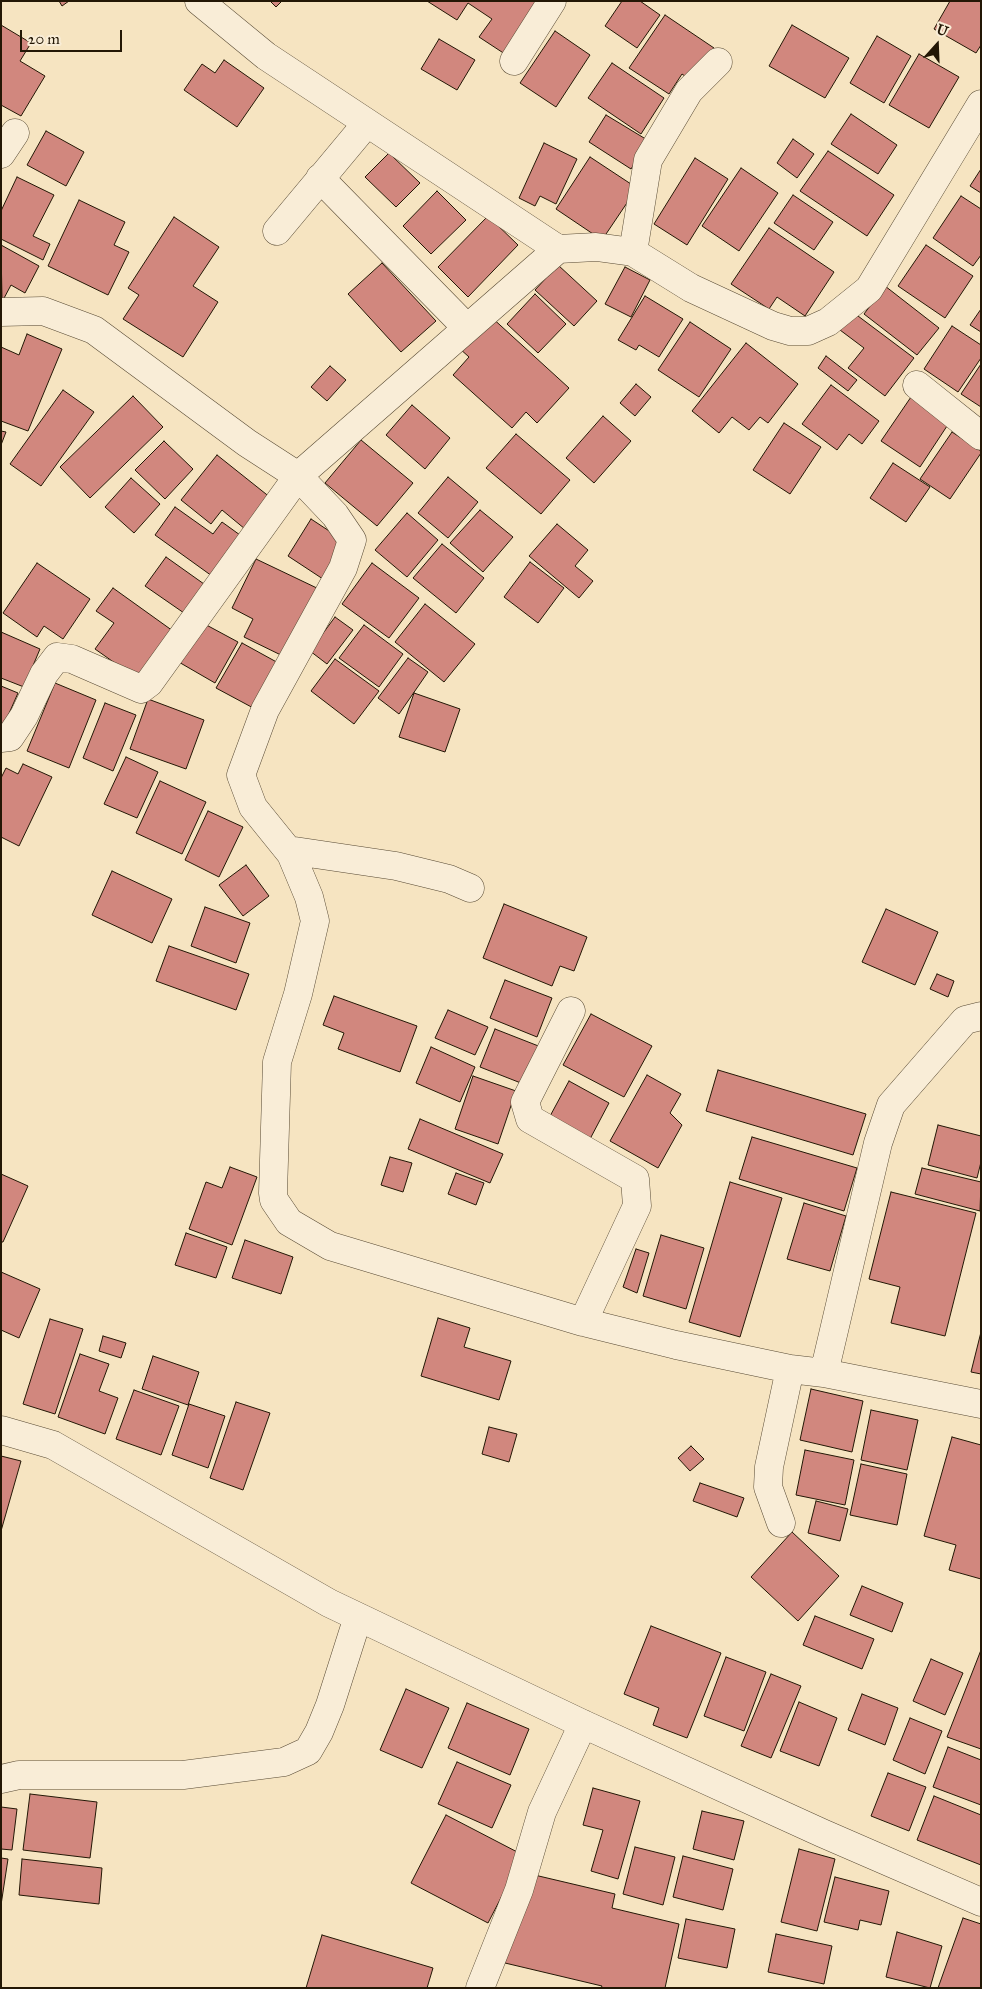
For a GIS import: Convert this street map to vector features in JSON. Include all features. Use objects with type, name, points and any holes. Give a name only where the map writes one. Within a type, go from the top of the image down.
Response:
[{"type":"street","points":[[199,1],[266,56],[558,249],[596,248],[632,252],[691,288],[773,326],[790,331],[808,331],[828,322],[869,289],[981,104]]},
{"type":"street","points":[[514,61],[552,1]]},
{"type":"street","points":[[632,252],[648,160],[689,91],[718,62]]},
{"type":"street","points":[[277,230],[367,123]]},
{"type":"street","points":[[320,178],[468,328]]},
{"type":"street","points":[[1,738],[10,737],[24,716],[44,674],[57,657],[72,659],[141,689],[149,683],[298,476],[558,249]]},
{"type":"street","points":[[1,312],[43,311],[94,330],[247,443],[298,476],[335,515],[352,540],[343,568],[265,710],[241,775],[252,807],[291,854],[309,897],[315,921],[298,994],[277,1062],[273,1192],[274,1200],[289,1222],[330,1246],[583,1322],[676,1345],[790,1369],[824,1373],[981,1404]]},
{"type":"street","points":[[917,385],[980,435]]},
{"type":"street","points":[[288,850],[396,866],[449,879],[470,888]]},
{"type":"street","points":[[571,1011],[525,1102],[530,1119],[636,1180],[637,1206],[583,1322]]},
{"type":"street","points":[[824,1373],[878,1143],[891,1105],[965,1020],[981,1016]]},
{"type":"street","points":[[781,1523],[768,1487],[769,1467],[790,1369]]},
{"type":"street","points":[[1,1430],[53,1445],[329,1603],[358,1617],[583,1724],[822,1833],[981,1902]]},
{"type":"street","points":[[1,1779],[20,1775],[183,1775],[284,1762],[308,1751],[319,1732],[330,1705],[358,1617]]},
{"type":"street","points":[[480,1988],[519,1890],[542,1812],[583,1724]]},
{"type":"building","points":[[59,1],[69,1],[62,6]]},
{"type":"building","points":[[270,1],[282,1],[276,7]]},
{"type":"building","points":[[427,1],[544,1],[511,58],[479,37],[492,19],[468,3],[457,20]]},
{"type":"building","points":[[622,1],[640,1],[660,15],[637,48],[605,26]]},
{"type":"building","points":[[950,1],[981,1],[981,45],[976,53],[934,29]]},
{"type":"building","points":[[665,15],[714,48],[692,81],[682,74],[669,94],[629,68]]},
{"type":"building","points":[[1,25],[31,43],[20,61],[45,76],[21,116],[1,105]]},
{"type":"building","points":[[792,25],[849,58],[825,98],[769,66]]},
{"type":"building","points":[[555,31],[590,55],[556,107],[520,83]]},
{"type":"building","points":[[877,36],[911,56],[884,103],[850,83]]},
{"type":"building","points":[[439,39],[475,60],[457,90],[421,69]]},
{"type":"building","points":[[919,54],[959,77],[929,128],[889,105]]},
{"type":"building","points":[[224,60],[264,88],[237,127],[184,90],[202,64],[215,73]]},
{"type":"building","points":[[612,63],[664,98],[641,134],[588,98]]},
{"type":"building","points":[[851,114],[897,145],[878,174],[831,144]]},
{"type":"building","points":[[606,115],[649,141],[631,169],[589,142]]},
{"type":"building","points":[[46,131],[84,152],[66,186],[27,165]]},
{"type":"building","points":[[793,139],[814,154],[797,178],[777,163]]},
{"type":"building","points":[[544,143],[577,159],[556,204],[540,196],[535,206],[519,198]]},
{"type":"building","points":[[828,151],[894,195],[867,236],[800,191]]},
{"type":"building","points":[[389,153],[420,183],[396,207],[365,177]]},
{"type":"building","points":[[590,157],[637,188],[602,240],[556,209]]},
{"type":"building","points":[[695,158],[728,179],[687,245],[654,224]]},
{"type":"building","points":[[741,168],[778,193],[739,251],[702,226]]},
{"type":"building","points":[[981,169],[981,193],[970,186]]},
{"type":"building","points":[[17,177],[54,195],[33,236],[50,244],[43,260],[1,239],[1,211]]},
{"type":"building","points":[[437,191],[466,220],[431,254],[403,226]]},
{"type":"building","points":[[793,195],[833,222],[814,250],[774,223]]},
{"type":"building","points":[[961,196],[981,209],[981,255],[973,266],[933,238]]},
{"type":"building","points":[[79,200],[125,222],[114,245],[129,252],[108,295],[48,266]]},
{"type":"building","points":[[488,216],[518,245],[468,297],[438,267]]},
{"type":"building","points":[[174,217],[219,247],[193,286],[218,302],[183,357],[123,319],[139,295],[128,288]]},
{"type":"building","points":[[769,228],[834,272],[805,316],[777,297],[769,309],[731,284]]},
{"type":"building","points":[[1,245],[39,266],[25,293],[11,285],[2,302]]},
{"type":"building","points":[[926,245],[973,276],[945,318],[898,286]]},
{"type":"building","points":[[382,263],[436,321],[401,352],[348,294]]},
{"type":"building","points":[[558,265],[597,301],[574,326],[535,290]]},
{"type":"building","points":[[625,267],[650,280],[631,317],[605,304]]},
{"type":"building","points":[[885,286],[939,328],[917,355],[864,314]]},
{"type":"building","points":[[535,294],[566,324],[538,353],[507,324]]},
{"type":"building","points":[[645,296],[683,319],[659,357],[639,345],[636,350],[618,340]]},
{"type":"building","points":[[981,309],[981,332],[970,325]]},
{"type":"building","points":[[854,313],[914,358],[885,396],[848,368],[864,348],[840,330]]},
{"type":"building","points":[[489,315],[569,388],[537,423],[526,412],[512,428],[453,375],[469,357],[459,348]]},
{"type":"building","points":[[690,322],[731,349],[699,397],[658,370]]},
{"type":"building","points":[[952,326],[981,345],[981,358],[958,392],[924,369]]},
{"type":"building","points":[[27,334],[62,349],[28,431],[1,421],[1,347],[19,355]]},
{"type":"building","points":[[746,343],[798,384],[768,423],[760,417],[749,430],[732,417],[719,433],[692,411]]},
{"type":"building","points":[[826,356],[857,380],[848,391],[818,368]]},
{"type":"building","points":[[981,364],[981,407],[961,394]]},
{"type":"building","points":[[330,366],[346,380],[327,401],[311,387]]},
{"type":"building","points":[[636,384],[651,397],[635,416],[620,403]]},
{"type":"building","points":[[831,385],[879,421],[862,444],[849,434],[837,450],[802,424]]},
{"type":"building","points":[[63,390],[94,412],[41,486],[10,464]]},
{"type":"building","points":[[133,396],[163,427],[90,498],[60,467]]},
{"type":"building","points":[[911,397],[949,423],[920,467],[881,441]]},
{"type":"building","points":[[412,405],[450,438],[425,469],[386,435]]},
{"type":"building","points":[[603,416],[631,441],[594,483],[566,458]]},
{"type":"building","points":[[784,423],[821,447],[790,494],[753,470]]},
{"type":"building","points":[[1,431],[6,432],[1,445]]},
{"type":"building","points":[[952,432],[981,451],[981,453],[950,499],[920,479]]},
{"type":"building","points":[[516,434],[570,480],[541,514],[486,468]]},
{"type":"building","points":[[361,440],[413,483],[377,526],[325,483]]},
{"type":"building","points":[[164,441],[193,469],[165,499],[135,470]]},
{"type":"building","points":[[217,455],[271,498],[245,529],[222,510],[211,524],[181,500]]},
{"type":"building","points":[[893,463],[930,487],[906,522],[870,498]]},
{"type":"building","points":[[448,477],[478,502],[448,538],[418,513]]},
{"type":"building","points":[[131,478],[160,504],[134,533],[105,507]]},
{"type":"building","points":[[175,507],[213,534],[222,522],[240,535],[212,576],[155,535]]},
{"type":"building","points":[[480,510],[513,537],[483,572],[450,543]]},
{"type":"building","points":[[407,513],[438,540],[407,577],[375,550]]},
{"type":"building","points":[[311,519],[349,544],[326,581],[288,556]]},
{"type":"building","points":[[557,524],[588,550],[575,566],[593,581],[579,598],[529,556]]},
{"type":"building","points":[[442,544],[484,578],[456,613],[413,578]]},
{"type":"building","points":[[166,557],[204,584],[184,613],[145,586]]},
{"type":"building","points":[[256,559],[321,590],[287,658],[244,637],[253,619],[232,608]]},
{"type":"building","points":[[530,562],[564,588],[538,623],[504,597]]},
{"type":"building","points":[[37,563],[90,599],[63,639],[44,626],[37,637],[3,613]]},
{"type":"building","points":[[372,563],[419,598],[389,638],[342,604]]},
{"type":"building","points":[[113,588],[173,631],[139,680],[95,649],[114,623],[96,611]]},
{"type":"building","points":[[425,604],[475,644],[444,682],[395,642]]},
{"type":"building","points":[[335,617],[353,630],[327,664],[310,651]]},
{"type":"building","points":[[199,621],[238,642],[215,683],[177,661]]},
{"type":"building","points":[[364,625],[403,654],[379,687],[339,658]]},
{"type":"building","points":[[1,632],[40,649],[24,687],[1,678]]},
{"type":"building","points":[[242,643],[282,665],[257,710],[216,688]]},
{"type":"building","points":[[408,658],[428,672],[399,714],[378,698]]},
{"type":"building","points":[[335,659],[379,691],[354,724],[311,691]]},
{"type":"building","points":[[55,683],[96,700],[69,768],[27,751]]},
{"type":"building","points":[[1,686],[18,693],[3,727],[1,726]]},
{"type":"building","points":[[414,693],[460,709],[445,752],[399,737]]},
{"type":"building","points":[[148,699],[204,720],[186,769],[130,749]]},
{"type":"building","points":[[105,703],[136,715],[113,771],[83,758]]},
{"type":"building","points":[[126,757],[158,772],[137,818],[104,804]]},
{"type":"building","points":[[23,764],[52,777],[19,846],[1,837],[1,778],[6,768],[18,774]]},
{"type":"building","points":[[160,781],[206,802],[182,854],[136,833]]},
{"type":"building","points":[[208,811],[243,827],[219,877],[185,860]]},
{"type":"building","points":[[246,865],[269,896],[243,916],[219,885]]},
{"type":"building","points":[[112,871],[172,899],[152,943],[92,915]]},
{"type":"building","points":[[504,904],[587,937],[574,971],[560,966],[552,986],[483,958]]},
{"type":"building","points":[[205,907],[250,923],[236,963],[191,946]]},
{"type":"building","points":[[886,909],[938,932],[915,985],[862,962]]},
{"type":"building","points":[[169,946],[249,974],[236,1010],[156,981]]},
{"type":"building","points":[[937,974],[954,981],[948,997],[930,989]]},
{"type":"building","points":[[505,980],[552,998],[537,1037],[490,1018]]},
{"type":"building","points":[[334,996],[417,1026],[400,1072],[338,1049],[344,1033],[323,1025]]},
{"type":"building","points":[[448,1010],[488,1027],[475,1055],[435,1038]]},
{"type":"building","points":[[591,1014],[652,1046],[624,1097],[563,1065]]},
{"type":"building","points":[[495,1029],[541,1047],[526,1085],[480,1067]]},
{"type":"building","points":[[431,1047],[475,1067],[460,1102],[416,1083]]},
{"type":"building","points":[[718,1070],[866,1114],[853,1155],[706,1111]]},
{"type":"building","points":[[647,1075],[681,1094],[670,1113],[682,1125],[658,1168],[610,1141]]},
{"type":"building","points":[[473,1076],[516,1091],[498,1144],[455,1129]]},
{"type":"building","points":[[569,1081],[609,1103],[590,1139],[549,1118]]},
{"type":"building","points":[[420,1119],[503,1154],[490,1183],[408,1149]]},
{"type":"building","points":[[938,1125],[981,1136],[981,1162],[977,1178],[928,1165]]},
{"type":"building","points":[[752,1137],[857,1168],[844,1211],[739,1179]]},
{"type":"building","points":[[390,1157],[412,1163],[403,1192],[381,1185]]},
{"type":"building","points":[[230,1167],[257,1177],[232,1245],[189,1229],[206,1182],[222,1188]]},
{"type":"building","points":[[922,1168],[981,1182],[980,1211],[915,1194]]},
{"type":"building","points":[[456,1173],[484,1183],[476,1205],[448,1194]]},
{"type":"building","points":[[1,1174],[28,1186],[3,1242],[1,1242]]},
{"type":"building","points":[[730,1182],[782,1198],[740,1337],[689,1322]]},
{"type":"building","points":[[891,1192],[976,1213],[945,1336],[891,1323],[900,1287],[869,1279]]},
{"type":"building","points":[[804,1203],[846,1216],[830,1271],[787,1259]]},
{"type":"building","points":[[186,1233],[227,1247],[216,1278],[175,1265]]},
{"type":"building","points":[[661,1235],[704,1248],[686,1309],[643,1296]]},
{"type":"building","points":[[245,1240],[293,1257],[281,1294],[232,1278]]},
{"type":"building","points":[[636,1249],[649,1253],[637,1293],[623,1287]]},
{"type":"building","points":[[1,1272],[40,1289],[19,1338],[1,1330]]},
{"type":"building","points":[[438,1318],[470,1328],[464,1347],[511,1361],[499,1400],[421,1376]]},
{"type":"building","points":[[50,1319],[83,1329],[55,1414],[23,1404]]},
{"type":"building","points":[[981,1332],[981,1374],[971,1372]]},
{"type":"building","points":[[103,1336],[126,1343],[121,1358],[99,1351]]},
{"type":"building","points":[[80,1354],[109,1364],[99,1391],[118,1398],[105,1434],[58,1417]]},
{"type":"building","points":[[153,1356],[199,1372],[188,1405],[142,1389]]},
{"type":"building","points":[[811,1389],[863,1401],[852,1452],[800,1440]]},
{"type":"building","points":[[134,1390],[179,1406],[161,1455],[116,1439]]},
{"type":"building","points":[[236,1402],[270,1413],[243,1490],[210,1478]]},
{"type":"building","points":[[189,1404],[225,1416],[208,1468],[172,1455]]},
{"type":"building","points":[[871,1410],[918,1420],[907,1470],[861,1460]]},
{"type":"building","points":[[489,1427],[517,1434],[509,1462],[482,1454]]},
{"type":"building","points":[[952,1437],[981,1445],[981,1579],[949,1570],[956,1545],[924,1536]]},
{"type":"building","points":[[691,1446],[704,1459],[690,1471],[678,1458]]},
{"type":"building","points":[[805,1450],[854,1460],[845,1505],[796,1495]]},
{"type":"building","points":[[1,1456],[21,1461],[1,1531]]},
{"type":"building","points":[[861,1464],[907,1474],[897,1525],[850,1515]]},
{"type":"building","points":[[700,1483],[744,1498],[737,1517],[693,1501]]},
{"type":"building","points":[[816,1501],[848,1509],[840,1541],[808,1533]]},
{"type":"building","points":[[792,1532],[839,1576],[798,1621],[751,1577]]},
{"type":"building","points":[[862,1586],[903,1603],[892,1632],[850,1615]]},
{"type":"building","points":[[815,1616],[874,1639],[862,1669],[803,1645]]},
{"type":"building","points":[[651,1626],[721,1653],[687,1738],[653,1725],[659,1708],[624,1694]]},
{"type":"building","points":[[981,1650],[981,1749],[947,1737]]},
{"type":"building","points":[[726,1657],[766,1672],[744,1731],[704,1716]]},
{"type":"building","points":[[931,1659],[963,1673],[945,1715],[913,1701]]},
{"type":"building","points":[[771,1674],[801,1686],[771,1758],[741,1746]]},
{"type":"building","points":[[406,1689],[449,1708],[422,1768],[380,1750]]},
{"type":"building","points":[[862,1694],[898,1708],[885,1745],[848,1730]]},
{"type":"building","points":[[799,1702],[837,1718],[819,1766],[780,1751]]},
{"type":"building","points":[[467,1703],[529,1729],[510,1775],[448,1748]]},
{"type":"building","points":[[910,1718],[942,1731],[925,1774],[893,1760]]},
{"type":"building","points":[[948,1747],[981,1760],[981,1805],[933,1787]]},
{"type":"building","points":[[457,1762],[511,1785],[492,1828],[438,1804]]},
{"type":"building","points":[[888,1773],[926,1787],[909,1831],[871,1816]]},
{"type":"building","points":[[593,1788],[640,1801],[618,1879],[591,1871],[603,1830],[583,1825]]},
{"type":"building","points":[[30,1794],[97,1802],[90,1858],[23,1850]]},
{"type":"building","points":[[934,1796],[981,1815],[981,1865],[917,1840]]},
{"type":"building","points":[[1,1807],[17,1809],[12,1850],[1,1849]]},
{"type":"building","points":[[702,1811],[744,1821],[734,1860],[693,1849]]},
{"type":"building","points":[[446,1815],[523,1855],[488,1923],[411,1883]]},
{"type":"building","points":[[635,1847],[675,1857],[663,1905],[623,1894]]},
{"type":"building","points":[[799,1849],[835,1859],[817,1931],[781,1922]]},
{"type":"building","points":[[683,1856],[733,1869],[723,1910],[673,1897]]},
{"type":"building","points":[[1,1858],[8,1859],[1,1905]]},
{"type":"building","points":[[22,1859],[102,1868],[99,1904],[19,1895]]},
{"type":"building","points":[[526,1873],[615,1894],[612,1908],[679,1924],[665,1988],[601,1988],[602,1986],[505,1963]]},
{"type":"building","points":[[835,1877],[889,1891],[881,1925],[860,1920],[858,1930],[824,1922]]},
{"type":"building","points":[[963,1918],[981,1924],[981,1988],[938,1988]]},
{"type":"building","points":[[686,1919],[735,1929],[727,1968],[678,1958]]},
{"type":"building","points":[[897,1932],[942,1946],[930,1988],[886,1977]]},
{"type":"building","points":[[776,1934],[832,1946],[824,1984],[768,1972]]},
{"type":"building","points":[[322,1935],[433,1968],[427,1988],[306,1988]]}]
